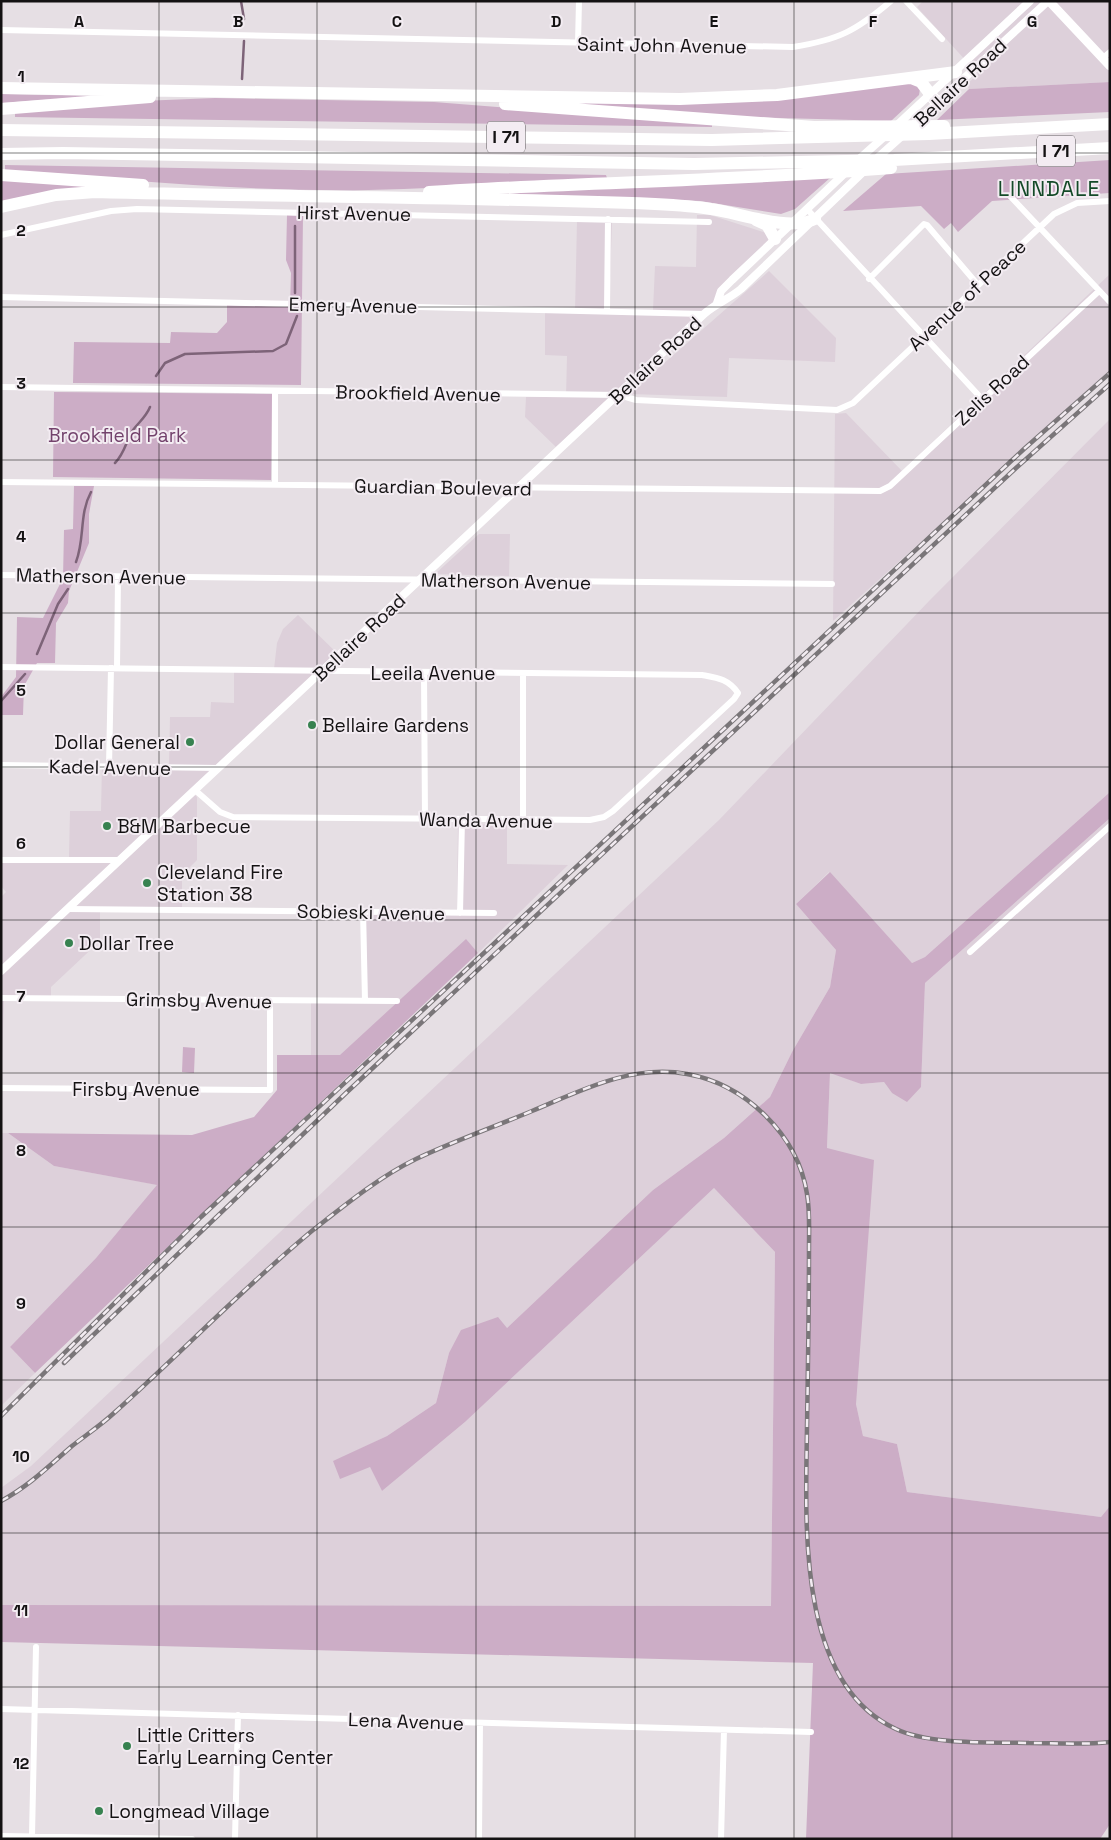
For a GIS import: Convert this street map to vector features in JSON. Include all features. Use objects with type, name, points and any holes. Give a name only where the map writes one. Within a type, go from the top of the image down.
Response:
[{"type":"highway","points":[[1,88],[425,96],[725,98],[825,90],[956,72]]},
{"type":"highway","points":[[910,78],[921,82],[934,98]]},
{"type":"highway","points":[[1,109],[200,92]]},
{"type":"highway","points":[[425,96],[749,124],[814,127],[922,125],[1010,129]]},
{"type":"highway","name":"I 71","points":[[1,130],[712,140],[919,134],[1110,124]]},
{"type":"highway","name":"I 71","points":[[1,154],[63,153],[694,164],[885,160],[1110,148]]},
{"type":"highway","points":[[359,196],[574,183],[822,174],[1002,154]]},
{"type":"highway","points":[[1,175],[273,195]]},
{"type":"highway","points":[[1,207],[35,198],[79,192],[359,196],[689,206],[791,224],[805,224],[811,214]]},
{"type":"highway","points":[[739,214],[764,223],[775,239]]},
{"type":"main road","points":[[1048,1],[1106,55],[1110,66]]},
{"type":"street","points":[[578,43],[579,1]]},
{"type":"street","name":"Saint John Avenue","points":[[1,30],[793,48],[821,43],[846,34],[866,22],[891,1]]},
{"type":"street","points":[[906,1],[942,39]]},
{"type":"street","name":"Bellaire Road","points":[[1,971],[704,314],[717,303],[730,298],[741,289],[811,214],[830,204],[934,98],[956,72],[1030,1]]},
{"type":"street","name":"Bellaire Road","points":[[811,214],[818,198],[1048,1]]},
{"type":"street","points":[[1010,196],[1110,302]]},
{"type":"street","name":"Avenue of Peace","points":[[834,410],[849,406],[1040,227],[1061,210],[1072,204],[1110,201]]},
{"type":"street","name":"Hirst Avenue","points":[[1,235],[111,211],[137,209],[709,222]]},
{"type":"street","points":[[811,214],[869,279],[982,399]]},
{"type":"street","points":[[607,311],[608,219]]},
{"type":"street","name":"Bellaire Road","points":[[717,303],[721,292],[791,224]]},
{"type":"street","points":[[869,279],[924,224],[927,225],[978,285]]},
{"type":"street","name":"Zelis Road","points":[[885,489],[1098,291]]},
{"type":"street","name":"Emery Avenue","points":[[1,297],[704,314]]},
{"type":"street","name":"Brookfield Avenue","points":[[1,388],[619,395],[636,400],[834,410]]},
{"type":"street","points":[[275,391],[275,484]]},
{"type":"street","name":"Guardian Boulevard","points":[[1,482],[874,491],[885,489]]},
{"type":"street","name":"Matherson Avenue","points":[[1,575],[832,584]]},
{"type":"street","points":[[110,767],[118,577]]},
{"type":"street","name":"Leeila Avenue","points":[[1,667],[702,675],[721,678],[731,683],[738,694]]},
{"type":"street","points":[[424,673],[425,819]]},
{"type":"street","points":[[522,673],[523,820]]},
{"type":"street","name":"Wanda Avenue","points":[[195,790],[220,812],[234,817],[590,820],[604,817],[613,811],[738,694]]},
{"type":"street","name":"Kadel Avenue","points":[[1,766],[219,768]]},
{"type":"street","points":[[460,913],[462,819]]},
{"type":"street","points":[[970,952],[1110,826]]},
{"type":"street","points":[[1,860],[118,860]]},
{"type":"street","name":"Sobieski Avenue","points":[[68,909],[494,913]]},
{"type":"street","points":[[363,911],[365,1000]]},
{"type":"street","name":"Grimsby Avenue","points":[[1,998],[397,1000]]},
{"type":"street","name":"Firsby Avenue","points":[[1,1088],[270,1090],[270,1000]]},
{"type":"street","points":[[32,1836],[36,1647]]},
{"type":"street","name":"Lena Avenue","points":[[1,1709],[238,1714],[811,1732]]},
{"type":"street","points":[[235,1839],[238,1714]]},
{"type":"street","points":[[478,1839],[480,1723]]},
{"type":"street","points":[[721,1839],[724,1730]]},
{"type":"street","points":[[1,1836],[192,1839]]},
{"type":"shaded area","points":[[923,1],[1110,1],[1110,82],[969,89],[966,85],[978,74],[917,7]]},
{"type":"shaded area","points":[[697,215],[710,215],[782,238],[556,447],[525,417],[526,397],[566,397],[567,356],[545,355],[545,312],[575,312],[577,221],[612,222],[609,309],[653,310],[655,266],[696,267]]},
{"type":"shaded area","points":[[769,271],[836,338],[835,362],[729,358],[727,397],[629,394]]},
{"type":"shaded area","points":[[1110,274],[1110,372],[833,621],[835,414],[846,413],[902,471]]},
{"type":"shaded area","points":[[1110,419],[1110,792],[925,957],[912,963],[829,872],[796,904],[836,950],[830,987],[792,1052],[770,1097],[724,1138],[653,1190],[507,1328],[449,1353],[436,1403],[387,1436],[333,1462],[370,1467],[382,1491],[465,1422],[714,1188],[775,1252],[771,1606],[1,1605],[1,1488],[31,1466],[719,820],[930,600]]},
{"type":"shaded area","points":[[479,534],[510,534],[509,576],[435,574]]},
{"type":"shaded area","points":[[298,615],[342,658],[194,794],[197,797],[197,860],[182,875],[182,912],[100,911],[100,941],[51,987],[51,1000],[4,1000],[1,1089],[1,897],[6,892],[1,886],[1,857],[69,857],[70,811],[101,811],[102,765],[169,766],[170,717],[210,717],[211,702],[234,703],[234,668],[274,669],[277,643],[283,629]]},
{"type":"shaded area","points":[[1110,818],[1110,1506],[1101,1517],[907,1492],[897,1444],[863,1436],[856,1404],[827,1149],[830,1072],[861,1084],[884,1082],[892,1093],[921,1087],[925,983]]},
{"type":"shaded area","points":[[458,824],[507,825],[507,864],[568,865],[478,953],[466,940],[340,1056],[311,1055],[311,998],[367,998],[366,909],[457,910]]},
{"type":"shaded area","points":[[1,1133],[8,1133],[54,1166],[158,1185],[96,1258],[10,1347],[35,1373],[1,1406]]},
{"type":"green space","points":[[1110,82],[1110,112],[937,120],[969,89]]},
{"type":"green space","points":[[916,83],[920,89],[919,95],[891,121],[710,116],[570,104]]},
{"type":"green space","points":[[1,94],[98,96],[1,103]]},
{"type":"green space","points":[[215,98],[434,102],[712,124],[712,127],[15,117],[15,112],[141,101]]},
{"type":"green space","points":[[1110,160],[1110,193],[992,201],[958,232],[951,223],[944,229],[921,206],[843,211],[886,174]]},
{"type":"green space","points":[[5,165],[606,175],[607,178],[428,188],[323,190],[141,181],[5,170]]},
{"type":"green space","points":[[830,178],[795,209],[781,214],[700,201],[494,193]]},
{"type":"green space","points":[[1,180],[123,187],[1,203]]},
{"type":"green space","points":[[287,215],[303,216],[301,385],[73,383],[74,342],[170,343],[171,332],[217,333],[227,322],[227,305],[290,307],[291,273],[286,260]]},
{"type":"green space","name":"Brookfield Park","points":[[54,392],[272,394],[271,480],[53,477]]},
{"type":"green space","points":[[74,486],[94,486],[89,514],[89,543],[69,591],[68,603],[56,623],[55,663],[37,663],[24,686],[23,715],[1,715],[1,697],[16,677],[17,617],[43,618],[63,578],[64,530],[73,529]]},
{"type":"green space","points":[[1110,792],[1110,818],[925,983],[921,1087],[907,1102],[892,1093],[884,1082],[861,1084],[830,1073],[827,1148],[874,1160],[856,1404],[863,1436],[897,1444],[907,1492],[1101,1517],[1110,1506],[1110,1824],[1100,1839],[806,1839],[813,1663],[1,1642],[1,1605],[771,1606],[775,1252],[714,1188],[465,1422],[382,1491],[370,1467],[340,1479],[333,1461],[387,1436],[436,1403],[449,1353],[461,1330],[498,1317],[507,1328],[653,1190],[724,1138],[770,1097],[792,1052],[830,987],[836,950],[796,904],[830,872],[912,963],[925,957]]},
{"type":"green space","points":[[466,939],[478,953],[35,1373],[10,1347],[96,1258],[157,1185],[54,1166],[8,1133],[192,1135],[254,1117],[277,1090],[277,1055],[340,1055]]},
{"type":"green space","points":[[183,1047],[195,1048],[194,1073],[182,1072]]},
{"type":"waterway","points":[[241,1],[244,19]]},
{"type":"waterway","points":[[242,79],[244,41]]},
{"type":"waterway","points":[[295,226],[295,293]]},
{"type":"waterway","points":[[156,376],[165,363],[185,354],[273,351],[286,344],[297,316]]},
{"type":"waterway","points":[[115,463],[133,430],[150,407]]},
{"type":"waterway","points":[[76,562],[79,553],[83,518],[91,492]]},
{"type":"waterway","points":[[37,654],[58,604],[68,589]]},
{"type":"waterway","points":[[1,701],[25,674]]},
{"type":"railway","points":[[1,1416],[201,1217],[1024,449],[1110,373]]},
{"type":"railway","points":[[64,1363],[346,1093],[1016,468],[1110,384]]},
{"type":"railway","points":[[1,1501],[30,1482],[109,1417],[262,1274],[313,1230],[389,1174],[445,1146],[589,1087],[627,1076],[647,1073],[687,1074],[729,1089],[748,1101],[780,1133],[793,1152],[802,1172],[809,1207],[806,1465],[808,1551],[813,1595],[823,1637],[839,1675],[863,1707],[896,1729],[926,1738],[979,1742],[1080,1744],[1110,1742]]},
{"type":"place","name":"Bellaire Gardens","points":[[312,725]]},
{"type":"place","name":"Dollar General","points":[[190,742]]},
{"type":"place","name":"B&M Barbecue","points":[[107,826]]},
{"type":"place","name":"Cleveland Fire Station 38","points":[[147,883]]},
{"type":"place","name":"Dollar Tree","points":[[69,943]]},
{"type":"place","name":"Little Critters Early Learning Center","points":[[127,1746]]},
{"type":"place","name":"Longmead Village","points":[[99,1811]]},
{"type":"district","name":"LINNDALE","points":[[1049,189]]}]
